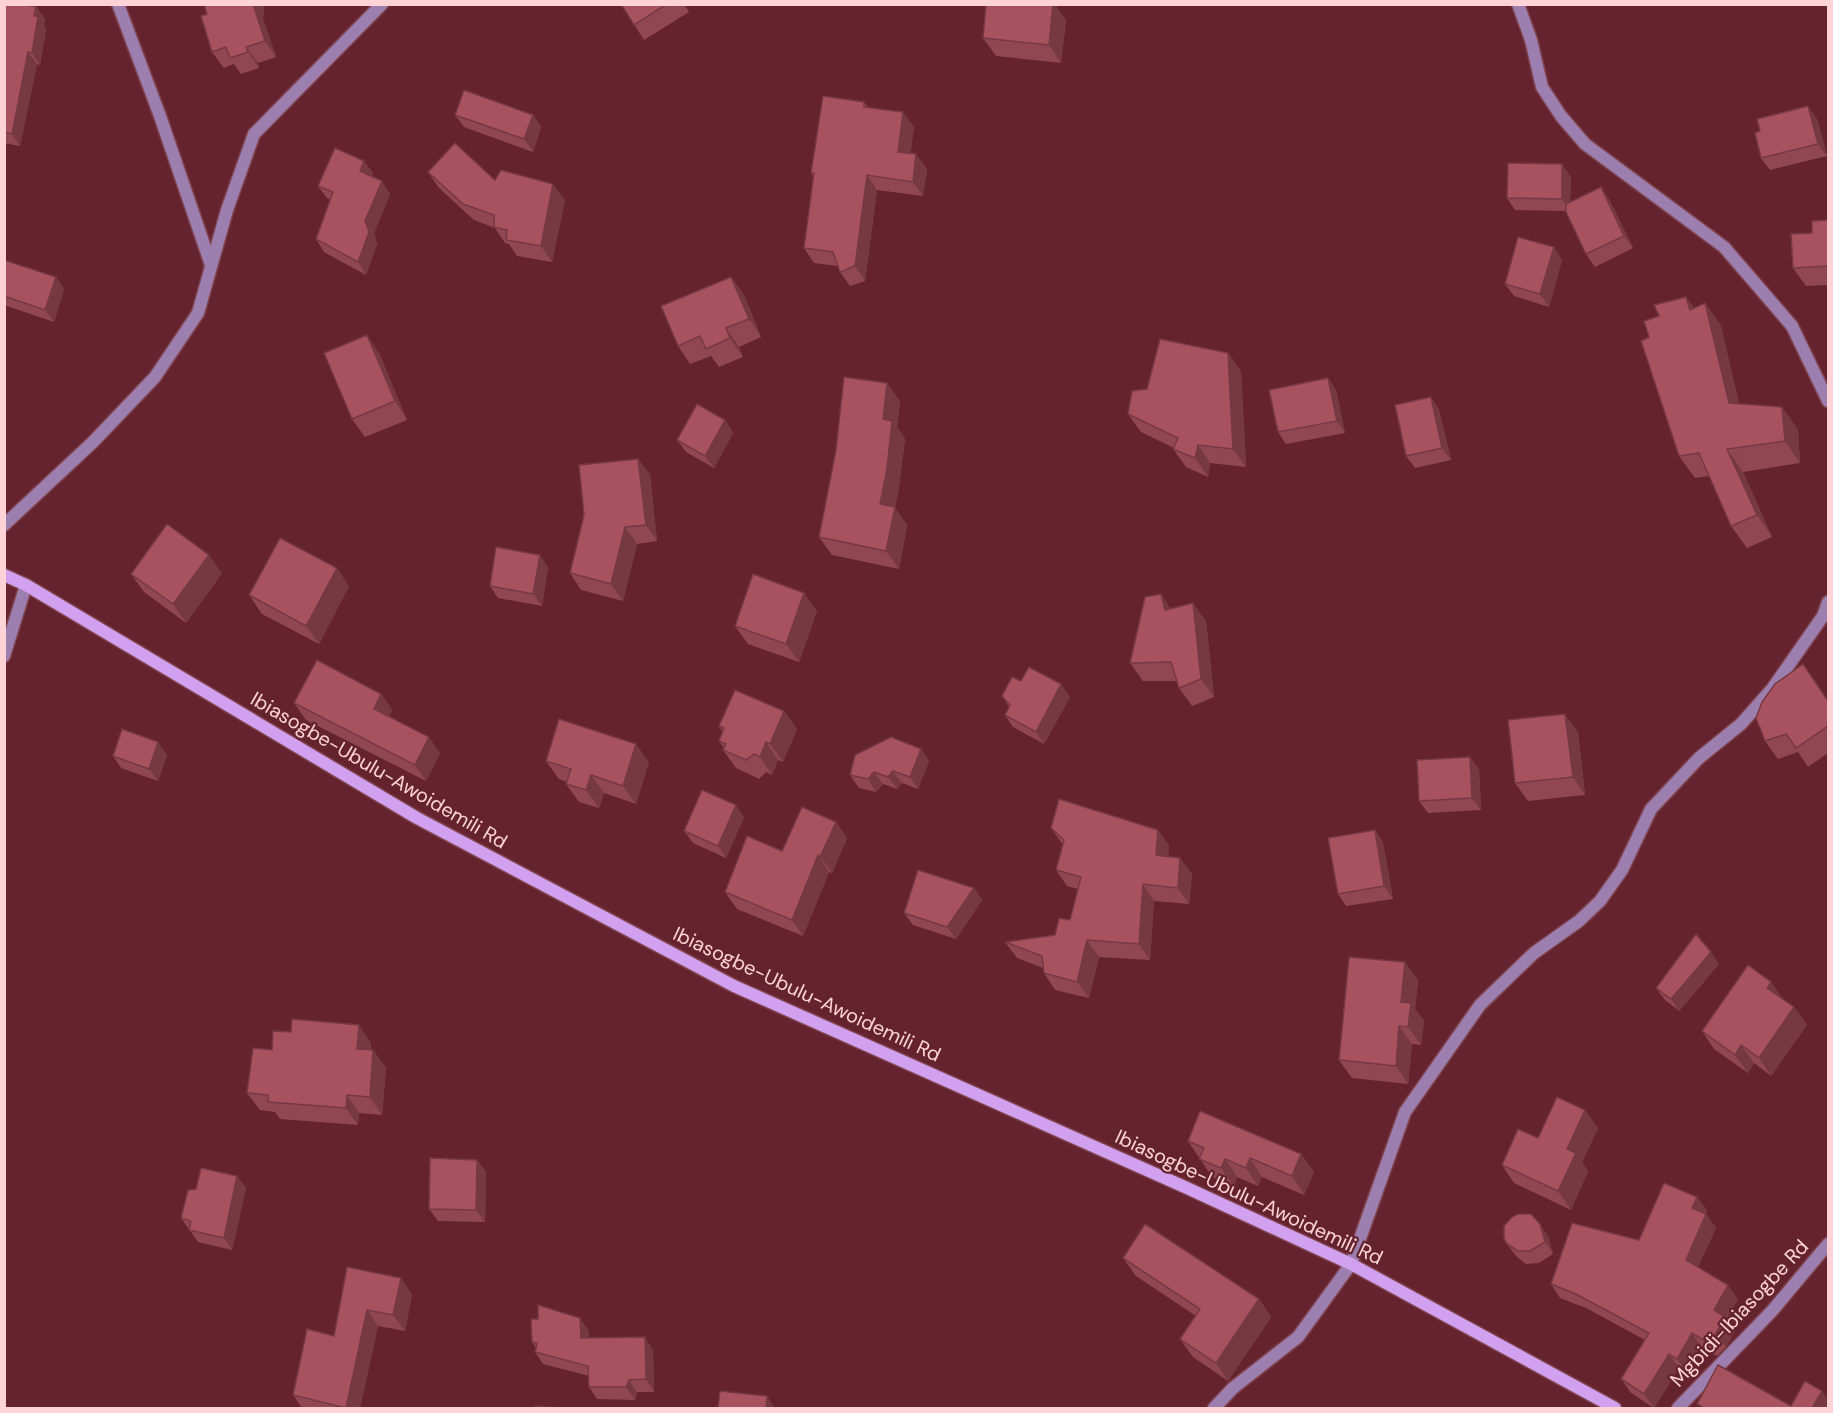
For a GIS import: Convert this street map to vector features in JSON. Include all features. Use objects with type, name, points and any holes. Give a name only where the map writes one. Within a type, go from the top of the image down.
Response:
[{"type":"street","points":[[118,4],[160,116],[211,265]]},
{"type":"street","points":[[4,525],[93,442],[155,377],[198,313],[227,210],[254,134],[382,4]]},
{"type":"street","points":[[1518,4],[1531,40],[1542,87],[1561,116],[1585,144],[1724,247],[1792,326],[1828,401]]},
{"type":"street","name":"Ibiasogbe-Ubulu-Awoidemili Rd","points":[[4,575],[26,585],[417,818],[734,986],[1176,1183],[1351,1264],[1615,1408]]},
{"type":"street","points":[[4,656],[26,585]]},
{"type":"street","points":[[1214,1408],[1233,1388],[1298,1337],[1351,1264],[1405,1112],[1480,1005],[1534,953],[1579,921],[1600,901],[1622,870],[1651,809],[1699,758],[1741,724],[1772,689],[1823,616],[1828,602]]},
{"type":"street","name":"Mgbidi-Ibiasogbe Rd","points":[[1678,1408],[1772,1311],[1828,1244]]},
{"type":"building","points":[[4,4],[36,7],[34,16],[38,16],[32,53],[28,52],[12,134],[4,132]]},
{"type":"building","points":[[204,4],[253,4],[265,41],[246,47],[248,52],[230,58],[226,47],[212,52],[201,16],[207,14]]},
{"type":"building","points":[[621,4],[667,4],[634,25]]},
{"type":"building","points":[[986,4],[1053,4],[1049,45],[983,38]]},
{"type":"building","points":[[464,90],[533,115],[524,139],[455,115]]},
{"type":"building","points":[[823,96],[864,102],[864,107],[903,112],[898,152],[916,154],[913,182],[867,175],[855,266],[840,272],[833,252],[804,248],[814,173],[811,173]]},
{"type":"building","points":[[1808,106],[1818,144],[1761,158],[1755,133],[1760,131],[1757,119]]},
{"type":"building","points":[[455,143],[495,180],[501,170],[553,184],[541,246],[506,240],[507,230],[494,227],[494,215],[463,204],[428,172]]},
{"type":"building","points":[[335,148],[364,161],[360,171],[382,181],[365,221],[369,232],[358,262],[316,239],[333,192],[318,186]]},
{"type":"building","points":[[1508,163],[1562,164],[1562,199],[1507,198]]},
{"type":"building","points":[[1601,187],[1624,236],[1586,254],[1566,212],[1566,204]]},
{"type":"building","points":[[1828,220],[1828,266],[1793,268],[1791,234],[1812,233],[1812,221]]},
{"type":"building","points":[[1518,237],[1554,247],[1540,294],[1505,284]]},
{"type":"building","points":[[4,260],[56,277],[45,310],[4,296]]},
{"type":"building","points":[[731,277],[749,319],[726,328],[730,338],[706,349],[700,336],[678,346],[661,306]]},
{"type":"building","points":[[1686,297],[1690,310],[1705,303],[1729,403],[1782,407],[1785,441],[1727,449],[1757,515],[1731,526],[1699,453],[1679,456],[1641,341],[1649,337],[1644,321],[1659,316],[1654,305]]},
{"type":"building","points":[[367,335],[395,401],[352,419],[324,353]]},
{"type":"building","points":[[1160,339],[1228,353],[1233,449],[1198,445],[1195,458],[1173,449],[1178,438],[1128,414],[1132,391],[1147,389]]},
{"type":"building","points":[[844,377],[887,383],[883,419],[892,421],[887,469],[880,504],[895,507],[886,551],[819,537],[836,450]]},
{"type":"building","points":[[1328,378],[1337,421],[1278,432],[1269,390]]},
{"type":"building","points":[[1431,397],[1442,448],[1406,456],[1395,405]]},
{"type":"building","points":[[697,404],[725,420],[705,456],[677,440]]},
{"type":"building","points":[[638,459],[646,525],[625,527],[611,584],[570,573],[584,515],[579,465]]},
{"type":"building","points":[[167,524],[209,555],[173,604],[131,574]]},
{"type":"building","points":[[280,538],[337,568],[306,626],[249,595]]},
{"type":"building","points":[[496,547],[540,555],[533,594],[490,586]]},
{"type":"building","points":[[753,574],[804,593],[786,644],[735,626]]},
{"type":"building","points":[[1161,594],[1165,610],[1193,603],[1201,679],[1179,688],[1171,662],[1130,663],[1145,597]]},
{"type":"building","points":[[317,660],[381,694],[374,709],[429,737],[415,765],[294,703]]},
{"type":"building","points":[[1803,664],[1828,701],[1828,726],[1796,748],[1786,734],[1765,741],[1756,718],[1762,702],[1775,684]]},
{"type":"building","points":[[1029,667],[1061,684],[1036,732],[1005,715],[1010,705],[1002,696],[1012,677],[1021,681]]},
{"type":"building","points":[[735,690],[784,711],[770,744],[766,742],[760,757],[754,754],[746,760],[723,750],[726,744],[719,741],[724,728],[719,726]]},
{"type":"building","points":[[1565,714],[1573,777],[1515,783],[1508,720]]},
{"type":"building","points":[[559,719],[636,744],[623,786],[591,775],[586,790],[566,784],[571,769],[546,761]]},
{"type":"building","points":[[122,729],[158,742],[149,769],[113,756]]},
{"type":"building","points":[[891,737],[921,749],[910,777],[893,771],[888,777],[874,772],[868,779],[850,775],[855,755]]},
{"type":"building","points":[[1470,757],[1472,798],[1419,801],[1417,760]]},
{"type":"building","points":[[702,790],[736,805],[718,846],[684,831]]},
{"type":"building","points":[[1059,799],[1158,830],[1156,855],[1180,858],[1178,888],[1143,884],[1139,944],[1087,940],[1077,982],[1044,973],[1042,956],[1005,942],[1055,935],[1059,918],[1070,920],[1081,877],[1056,870],[1064,840],[1051,828]]},
{"type":"building","points":[[802,807],[836,822],[820,857],[818,855],[792,920],[725,892],[747,836],[782,851]]},
{"type":"building","points":[[1375,830],[1384,886],[1338,894],[1328,838]]},
{"type":"building","points":[[918,870],[974,888],[947,927],[904,913]]},
{"type":"building","points":[[1696,934],[1711,952],[1671,999],[1656,988]]},
{"type":"building","points":[[1349,957],[1405,962],[1401,1002],[1411,1003],[1408,1027],[1399,1026],[1396,1066],[1339,1060]]},
{"type":"building","points":[[1748,965],[1771,982],[1767,988],[1794,1007],[1759,1058],[1741,1045],[1735,1055],[1702,1031]]},
{"type":"building","points":[[292,1019],[359,1025],[357,1049],[373,1050],[370,1097],[347,1095],[346,1108],[268,1102],[268,1095],[247,1093],[253,1048],[272,1050],[273,1031],[291,1032]]},
{"type":"building","points":[[1557,1097],[1585,1110],[1567,1149],[1576,1153],[1558,1191],[1502,1165],[1518,1129],[1538,1138]]},
{"type":"building","points":[[1200,1111],[1301,1154],[1292,1176],[1250,1158],[1246,1168],[1225,1159],[1221,1168],[1199,1159],[1204,1148],[1188,1141]]},
{"type":"building","points":[[430,1158],[477,1160],[476,1210],[429,1209]]},
{"type":"building","points":[[201,1168],[237,1176],[224,1238],[189,1230],[191,1221],[181,1218],[188,1190],[196,1189]]},
{"type":"building","points":[[1664,1183],[1697,1197],[1692,1208],[1706,1214],[1686,1260],[1728,1285],[1714,1310],[1725,1317],[1716,1333],[1707,1342],[1692,1333],[1677,1359],[1669,1354],[1644,1394],[1621,1379],[1649,1333],[1576,1294],[1551,1284],[1572,1223],[1639,1240]]},
{"type":"building","points":[[1518,1214],[1531,1214],[1540,1224],[1545,1242],[1530,1251],[1518,1251],[1507,1244],[1504,1238],[1504,1226]]},
{"type":"building","points":[[1145,1224],[1259,1299],[1216,1363],[1180,1339],[1200,1309],[1123,1258]]},
{"type":"building","points":[[347,1267],[401,1278],[393,1315],[367,1310],[346,1408],[293,1395],[307,1329],[334,1336]]},
{"type":"building","points":[[538,1305],[580,1318],[581,1338],[645,1337],[646,1379],[629,1380],[626,1387],[589,1387],[588,1366],[535,1352],[537,1343],[532,1342],[531,1319],[538,1319]]},
{"type":"building","points":[[1718,1365],[1791,1406],[1805,1381],[1822,1391],[1812,1408],[1704,1408],[1697,1404]]},
{"type":"building","points":[[720,1391],[767,1396],[766,1408],[718,1408]]}]
